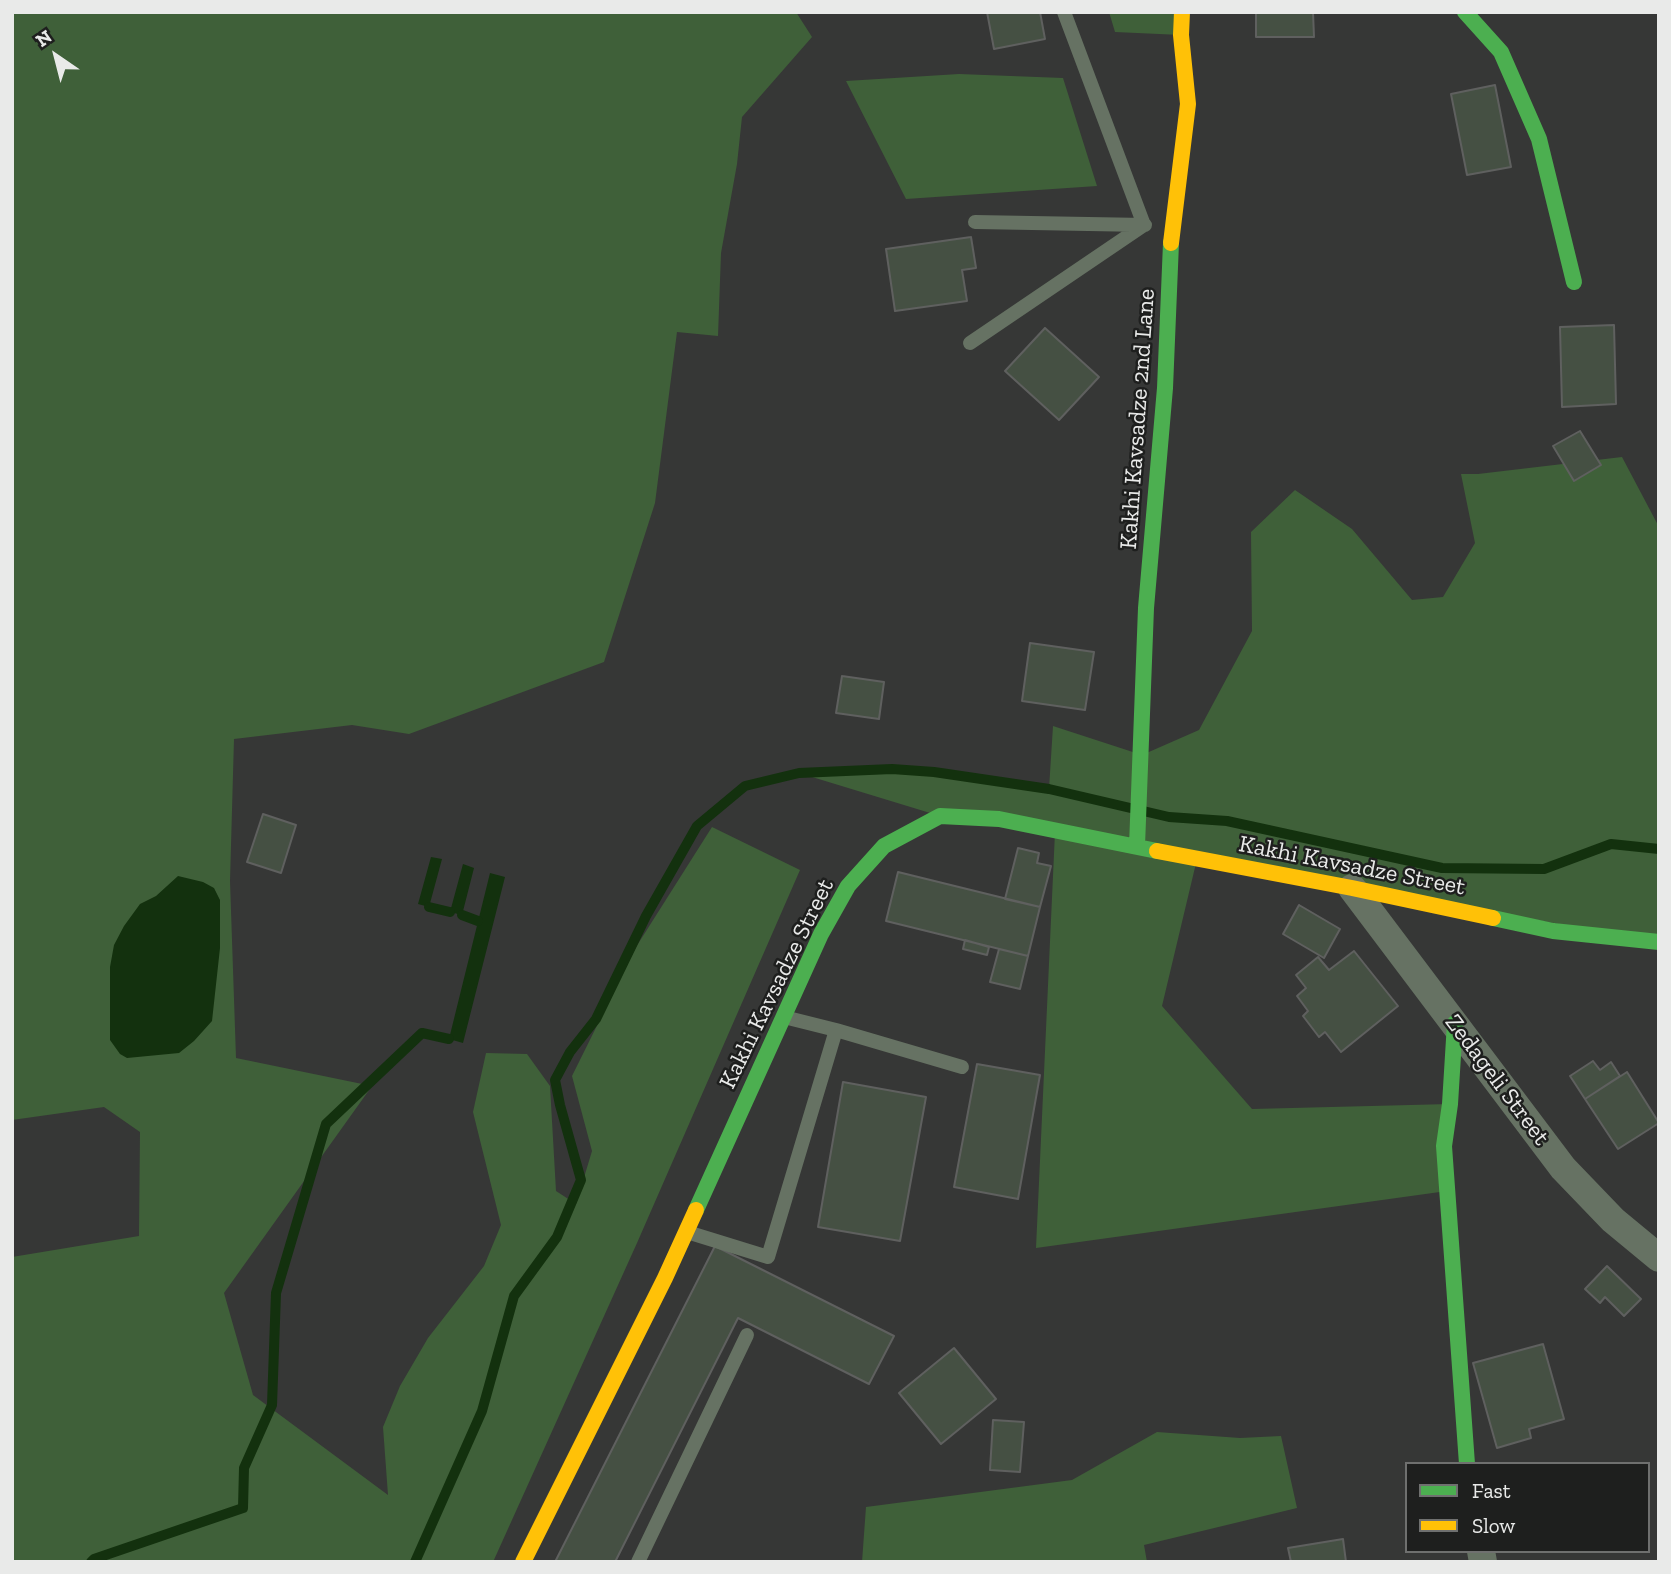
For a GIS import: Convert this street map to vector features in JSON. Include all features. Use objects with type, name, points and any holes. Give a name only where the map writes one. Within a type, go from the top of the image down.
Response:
[{"type":"street","name":"Kakhi Kavsadze 2nd Lane","points":[[1137,838],[1146,608],[1165,388],[1172,225],[1188,104],[1181,35],[1182,12]]},
{"type":"street","points":[[1465,12],[1501,52],[1539,139],[1574,282]]},
{"type":"street","name":"Kakhi Kavsadze Street","points":[[523,1562],[665,1278],[821,934],[848,886],[884,846],[940,816],[999,819],[1055,832],[1137,838],[1553,931],[1659,942]]},
{"type":"street","name":"Zedageli Street","points":[[1352,887],[1563,1168],[1589,1197],[1659,1258]]},
{"type":"street","points":[[1455,1023],[1450,1104],[1444,1146],[1467,1462]]},
{"type":"lane","points":[[1064,12],[1144,225]]},
{"type":"lane","points":[[975,222],[1172,225]]},
{"type":"lane","points":[[970,343],[1144,225]]},
{"type":"lane","points":[[785,1017],[962,1067]]},
{"type":"lane","points":[[685,1232],[768,1257],[835,1030]]},
{"type":"lane","points":[[638,1562],[747,1335]]},
{"type":"shaded area","points":[[12,12],[796,12],[812,37],[742,117],[737,164],[721,253],[718,336],[677,332],[655,503],[604,662],[409,734],[352,725],[234,739],[230,881],[236,1058],[372,1086],[224,1293],[253,1395],[388,1495],[383,1427],[400,1386],[428,1338],[484,1266],[501,1225],[473,1112],[486,1053],[527,1054],[550,1086],[556,1191],[576,1204],[592,1151],[572,1076],[636,947],[712,827],[800,870],[637,1243],[493,1562],[12,1562],[12,1257],[139,1236],[140,1132],[104,1107],[12,1120]]},
{"type":"shaded area","points":[[1109,12],[1182,12],[1181,35],[1115,32]]},
{"type":"shaded area","points":[[959,74],[1063,78],[1097,186],[906,199],[846,81]]},
{"type":"shaded area","points":[[1622,457],[1659,527],[1659,942],[1197,859],[1162,1006],[1252,1109],[1450,1104],[1447,1191],[1036,1248],[1055,832],[940,816],[799,773],[892,769],[934,772],[1049,789],[1053,726],[1142,755],[1199,730],[1252,631],[1251,532],[1295,490],[1352,529],[1412,600],[1443,597],[1475,543],[1461,474]]},
{"type":"shaded area","points":[[431,857],[442,859],[429,907],[418,904]]},
{"type":"shaded area","points":[[463,864],[474,868],[462,915],[450,912]]},
{"type":"shaded area","points":[[490,873],[505,877],[463,1043],[449,1039]]},
{"type":"shaded area","points":[[178,876],[203,882],[214,888],[220,900],[220,948],[212,1021],[179,1053],[127,1058],[120,1054],[110,1040],[110,967],[114,945],[140,904],[156,896]]},
{"type":"shaded area","points":[[1157,1432],[1240,1438],[1281,1436],[1297,1508],[1144,1545],[1147,1562],[862,1562],[866,1507],[1072,1480]]},
{"type":"building","points":[[987,12],[1040,12],[1045,39],[994,49]]},
{"type":"building","points":[[1256,12],[1313,12],[1314,37],[1256,37]]},
{"type":"building","points":[[1495,85],[1511,167],[1467,175],[1451,94]]},
{"type":"building","points":[[971,237],[976,268],[962,270],[967,301],[895,311],[886,249]]},
{"type":"building","points":[[1614,325],[1616,404],[1562,407],[1560,327]]},
{"type":"building","points":[[1045,328],[1099,377],[1059,420],[1005,371]]},
{"type":"building","points":[[1580,431],[1601,465],[1574,481],[1553,446]]},
{"type":"building","points":[[1030,643],[1094,652],[1085,710],[1022,701]]},
{"type":"building","points":[[842,676],[884,682],[879,719],[836,713]]},
{"type":"building","points":[[263,814],[296,825],[281,873],[247,862]]},
{"type":"building","points":[[1018,848],[1039,853],[1037,863],[1051,866],[1040,907],[1005,899]]},
{"type":"building","points":[[898,872],[1040,907],[1028,956],[886,921]]},
{"type":"building","points":[[1299,905],[1340,929],[1324,958],[1283,934]]},
{"type":"building","points":[[965,940],[989,947],[987,955],[963,949]]},
{"type":"building","points":[[999,949],[1028,956],[1020,989],[990,982]]},
{"type":"building","points":[[1354,951],[1398,1006],[1341,1052],[1325,1032],[1319,1037],[1303,1016],[1308,1011],[1297,996],[1306,988],[1296,975],[1318,957],[1329,970]]},
{"type":"building","points":[[1593,1061],[1600,1070],[1611,1062],[1620,1076],[1585,1099],[1570,1076]]},
{"type":"building","points":[[977,1064],[1040,1075],[1018,1199],[954,1187]]},
{"type":"building","points":[[1627,1072],[1659,1123],[1618,1149],[1585,1099]]},
{"type":"building","points":[[843,1082],[926,1097],[900,1241],[818,1227]]},
{"type":"building","points":[[715,1246],[894,1336],[869,1384],[738,1318],[615,1562],[555,1562]]},
{"type":"building","points":[[1607,1266],[1641,1299],[1624,1316],[1605,1297],[1600,1303],[1585,1289]]},
{"type":"building","points":[[1543,1344],[1564,1419],[1529,1429],[1531,1438],[1497,1448],[1473,1363]]},
{"type":"building","points":[[954,1348],[996,1399],[941,1444],[899,1393]]},
{"type":"building","points":[[993,1420],[1024,1422],[1020,1472],[990,1470]]},
{"type":"building","points":[[1343,1539],[1346,1562],[1291,1562],[1288,1548]]},
{"type":"waterway","points":[[415,1562],[482,1411],[514,1296],[557,1237],[581,1180],[555,1080],[570,1052],[596,1019],[646,916],[697,826],[745,786],[799,773],[892,769],[934,772],[1049,789],[1169,817],[1227,821],[1442,868],[1544,869],[1611,844],[1659,849]]},
{"type":"waterway","points":[[429,907],[450,912]]},
{"type":"waterway","points":[[462,915],[478,921]]},
{"type":"waterway","points":[[91,1562],[243,1508],[244,1468],[272,1405],[276,1293],[326,1124],[422,1033],[449,1039]]},
{"type":"traffic: fast","points":[[1465,12],[1501,52],[1539,139],[1574,282]]},
{"type":"traffic: fast","points":[[1137,846],[1146,608],[1165,388],[1171,243]]},
{"type":"traffic: fast","points":[[696,1210],[821,934],[848,886],[884,846],[940,816],[999,819],[1157,851]]},
{"type":"traffic: fast","points":[[1493,918],[1553,931],[1659,942]]},
{"type":"traffic: fast","points":[[1455,1023],[1450,1104],[1444,1146],[1467,1462]]},
{"type":"traffic: slow","points":[[1171,243],[1188,104],[1181,35],[1182,12]]},
{"type":"traffic: slow","points":[[1157,851],[1493,918]]},
{"type":"traffic: slow","points":[[523,1562],[665,1278],[696,1210]]}]
